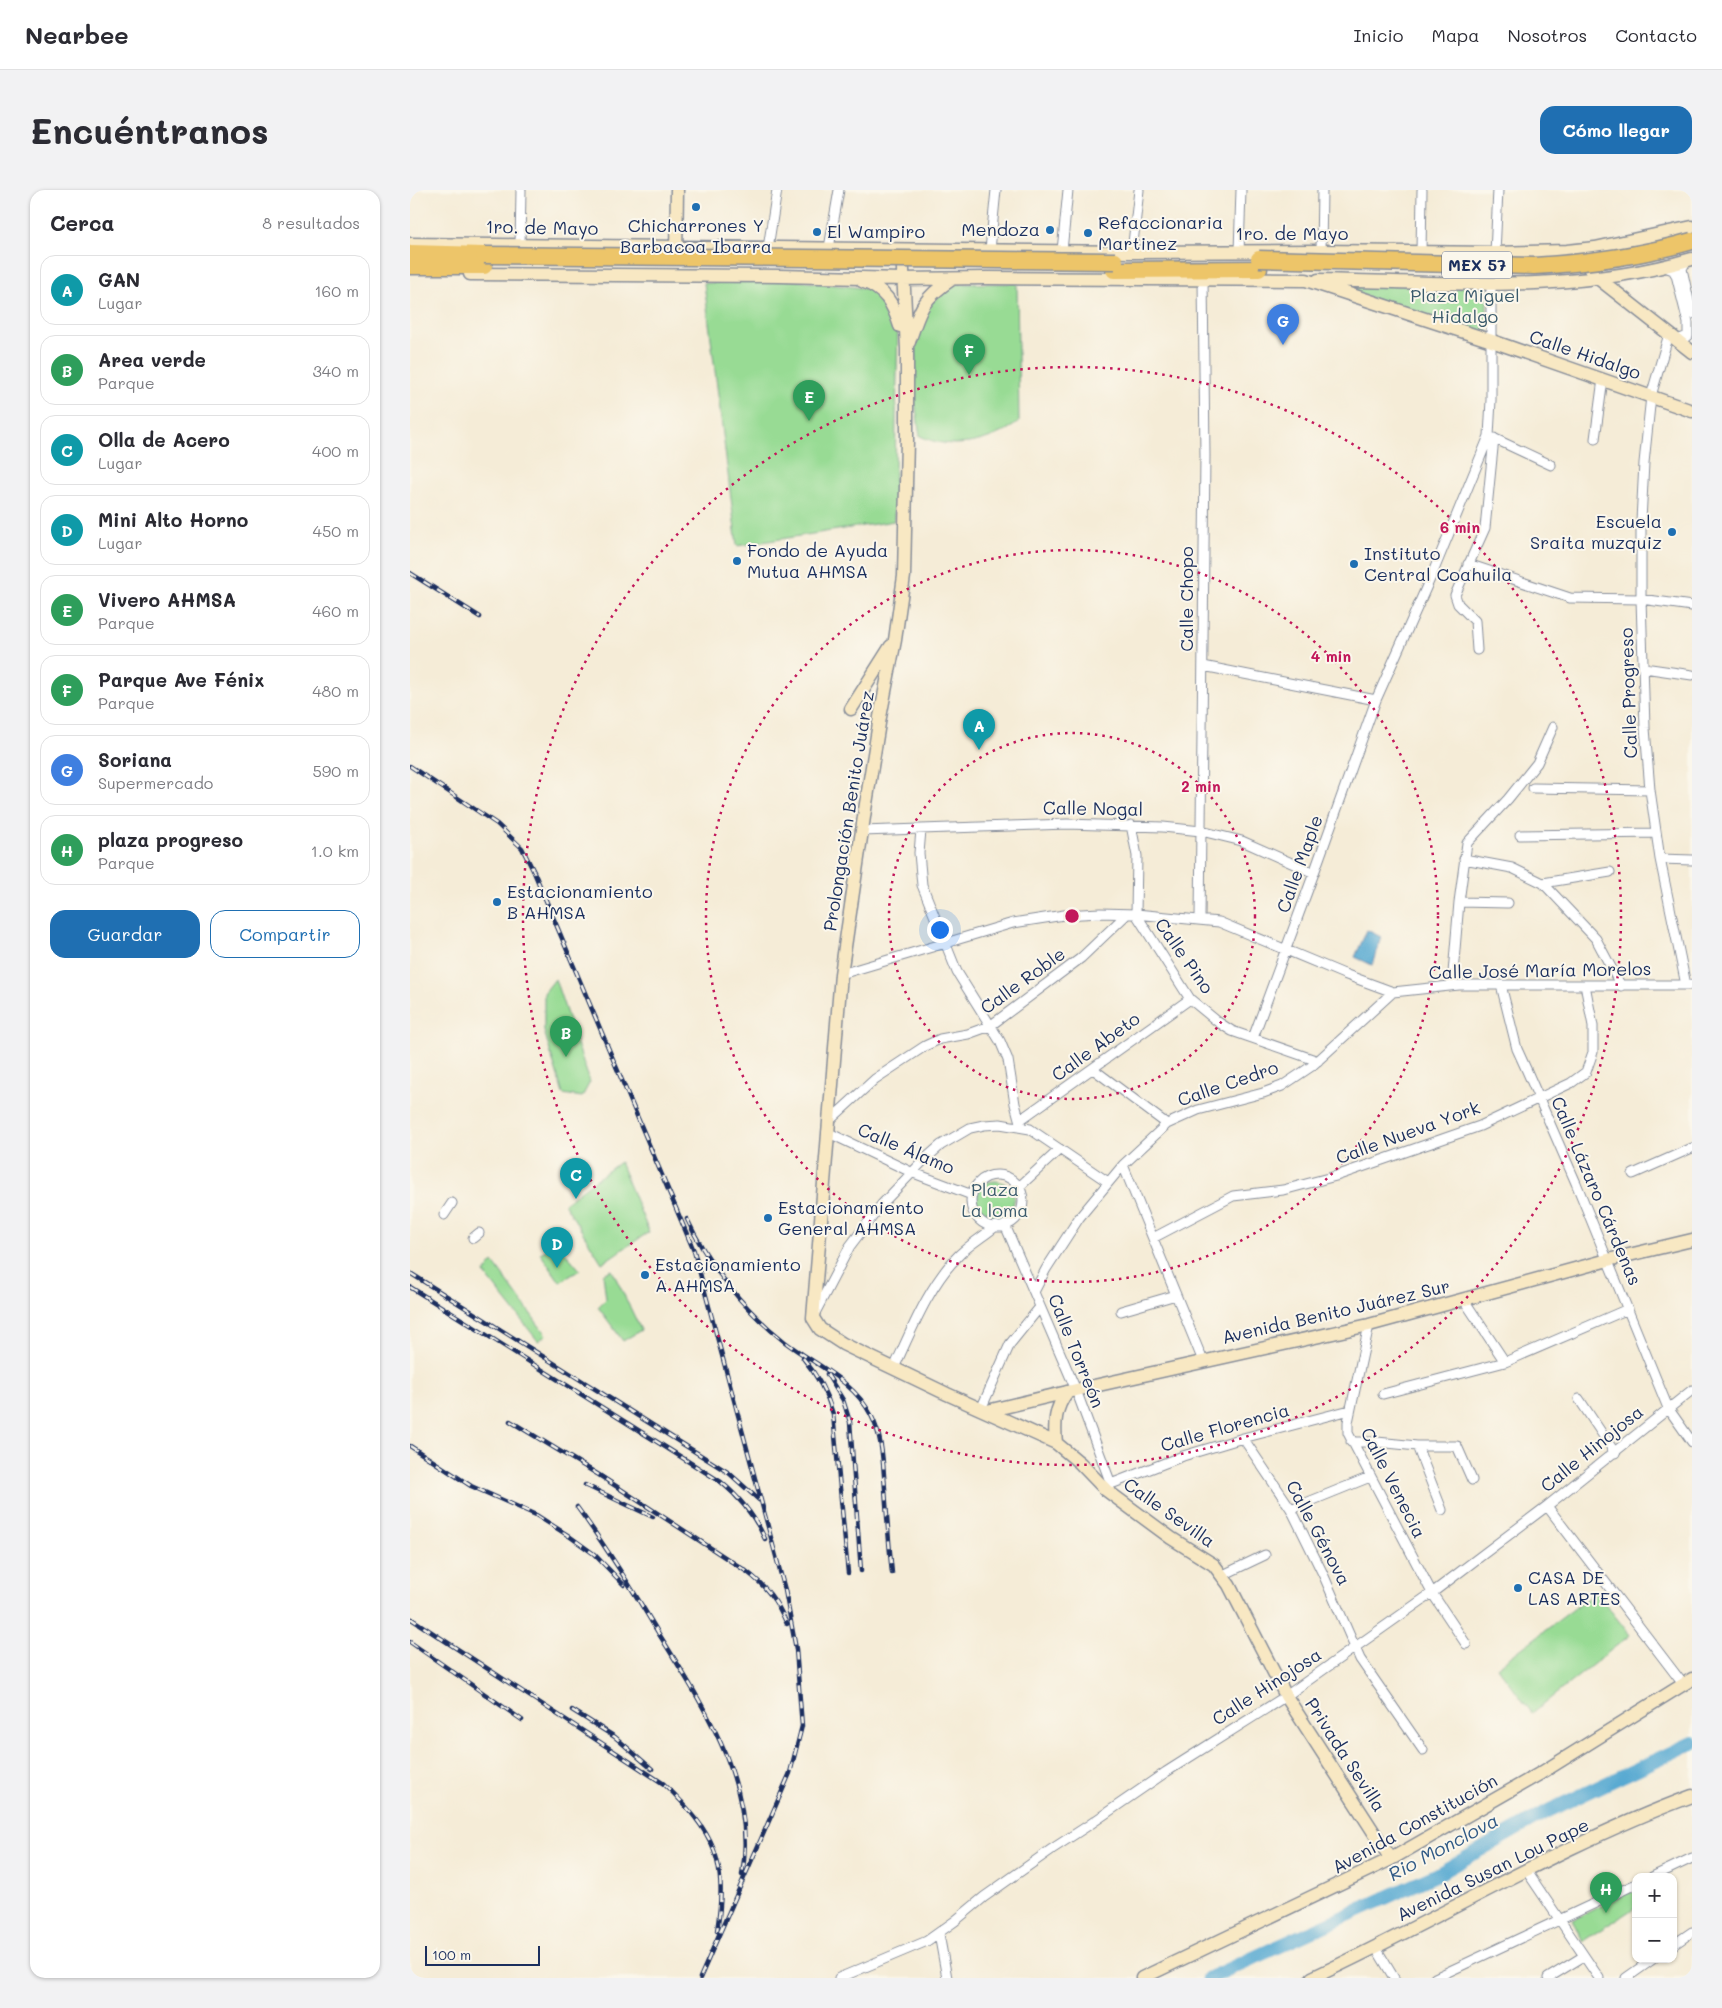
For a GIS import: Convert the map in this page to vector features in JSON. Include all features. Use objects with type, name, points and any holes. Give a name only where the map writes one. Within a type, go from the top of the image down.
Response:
[{"type":"highway","name":"MEX 57","points":[[410,253],[484,260],[1534,266],[1631,256],[1692,240]]},
{"type":"highway","name":"MEX 57","points":[[1259,264],[1487,276],[1551,276],[1631,267],[1690,257]]},
{"type":"highway","name":"MEX 57","points":[[410,266],[484,260]]},
{"type":"street","points":[[520,246],[521,190]]},
{"type":"street","points":[[676,275],[677,190]]},
{"type":"street","points":[[768,248],[777,190]]},
{"type":"street","points":[[829,248],[838,190]]},
{"type":"street","points":[[990,250],[996,190]]},
{"type":"street","points":[[1062,251],[1068,190]]},
{"type":"street","points":[[1132,252],[1138,190]]},
{"type":"street","points":[[1239,252],[1241,190]]},
{"type":"street","points":[[1321,251],[1322,190]]},
{"type":"street","points":[[1421,253],[1422,190]]},
{"type":"street","points":[[1495,253],[1498,190]]},
{"type":"street","name":"1ro. de Mayo","points":[[410,244],[1132,252],[1321,251],[1495,253],[1578,250],[1692,227]]},
{"type":"street","points":[[1620,243],[1615,249],[1614,262],[1620,272],[1625,274]]},
{"type":"street","name":"Prolongación Benito Juárez","points":[[813,1318],[841,974],[880,717],[896,640],[902,594],[907,521],[906,353],[902,250]]},
{"type":"street","points":[[1578,250],[1590,270],[1600,279],[1692,352]]},
{"type":"street","points":[[410,274],[676,275],[902,279],[1203,279],[1542,284],[1600,279],[1665,267],[1690,257]]},
{"type":"street","points":[[1690,257],[1682,270],[1692,314]]},
{"type":"street","name":"Calle Progreso","points":[[1665,267],[1673,270],[1676,275],[1688,323],[1688,336],[1673,337],[1651,396],[1641,493],[1641,599],[1645,728],[1650,790],[1660,859],[1689,985]]},
{"type":"street","points":[[855,278],[880,290],[891,304],[900,326],[906,353]]},
{"type":"street","points":[[906,353],[916,319],[924,302],[937,288],[952,279]]},
{"type":"street","name":"Calle Chopo","points":[[1200,919],[1205,446],[1203,279]]},
{"type":"street","name":"Calle Hidalgo","points":[[1301,280],[1492,341],[1692,411]]},
{"type":"street","points":[[1477,650],[1475,622],[1458,604],[1455,595],[1483,535],[1487,521],[1491,437],[1491,284]]},
{"type":"street","points":[[1595,439],[1603,379]]},
{"type":"street","points":[[1491,437],[1551,465]]},
{"type":"street","name":"Calle Maple","points":[[1252,1038],[1286,950],[1376,700],[1491,437]]},
{"type":"street","points":[[1468,564],[1570,598],[1641,599],[1692,606]]},
{"type":"street","points":[[851,709],[896,640]]},
{"type":"street","points":[[1203,666],[1376,700]]},
{"type":"street","points":[[1644,668],[1692,674]]},
{"type":"street","points":[[1452,985],[1466,848],[1470,838],[1508,799],[1537,763],[1553,727]]},
{"type":"street","points":[[1533,788],[1650,790]]},
{"type":"street","name":"Calle Nogal","points":[[862,831],[1048,824],[1131,825],[1201,831],[1263,848],[1314,873]]},
{"type":"street","name":"Calle Pino","points":[[1131,825],[1137,856],[1132,914],[1190,999],[1232,1031],[1318,1061]]},
{"type":"street","points":[[921,830],[920,870],[922,885],[944,942],[961,979],[1000,1041],[1008,1060],[1020,1123]]},
{"type":"street","points":[[1520,835],[1656,833]]},
{"type":"street","points":[[1464,859],[1512,868],[1543,883],[1596,939],[1621,986]]},
{"type":"street","points":[[1660,859],[1692,860]]},
{"type":"street","points":[[1543,883],[1610,872]]},
{"type":"street","points":[[1459,902],[1508,903]]},
{"type":"street","name":"Calle José María Morelos","points":[[841,974],[944,942],[1014,923],[1064,915],[1132,914],[1200,919],[1225,924],[1344,974],[1393,992],[1452,985],[1689,985]]},
{"type":"street","name":"Calle Roble","points":[[828,1126],[876,1079],[925,1046],[990,1026],[1081,958],[1132,914]]},
{"type":"street","name":"Calle Lázaro Cárdenas","points":[[1501,985],[1517,1049],[1608,1260],[1668,1408],[1692,1442]]},
{"type":"street","name":"Calle Nueva York","points":[[1153,1238],[1234,1196],[1283,1190],[1336,1176],[1460,1134],[1576,1080],[1586,1072],[1595,1040],[1586,986]]},
{"type":"street","name":"Calle Cedro","points":[[1034,1292],[1059,1248],[1079,1218],[1123,1165],[1167,1124],[1198,1110],[1274,1089],[1307,1071],[1393,992]]},
{"type":"street","name":"Calle Abeto","points":[[1020,1123],[1190,999]]},
{"type":"street","points":[[1093,1069],[1167,1124]]},
{"type":"street","points":[[1040,1307],[1010,1344],[984,1410],[831,1338],[820,1329],[813,1318],[850,1246],[882,1204],[912,1172],[942,1145],[970,1128],[984,1125],[1020,1123],[1042,1135],[1108,1182]]},
{"type":"street","name":"Calle Álamo","points":[[828,1126],[912,1172],[972,1194]]},
{"type":"street","points":[[1633,1174],[1692,1148]]},
{"type":"street","points":[[1019,1187],[1060,1149]]},
{"type":"street","points":[[1123,1165],[1203,1362]]},
{"type":"street","points":[[999,1175],[1009,1178],[1019,1187],[1022,1195],[1022,1205],[1014,1220],[1006,1225],[996,1226],[986,1224],[978,1218],[972,1204],[972,1194],[980,1181],[989,1176],[999,1175]]},
{"type":"street","points":[[444,1215],[452,1203]]},
{"type":"street","name":"Calle Torreón","points":[[1006,1225],[1040,1307],[1109,1487]]},
{"type":"street","points":[[894,1368],[927,1300],[940,1280],[958,1256],[996,1226]]},
{"type":"street","name":"Avenida Benito Juárez Sur","points":[[984,1410],[1369,1325],[1608,1260],[1692,1240]]},
{"type":"street","points":[[1121,1311],[1176,1295]]},
{"type":"street","points":[[1464,1300],[1505,1362]]},
{"type":"street","points":[[1383,1394],[1505,1362],[1628,1309]]},
{"type":"street","name":"Calle Venecia","points":[[1369,1325],[1347,1428],[1351,1442],[1432,1593],[1466,1644]]},
{"type":"street","name":"Calle Hinojosa","points":[[839,1978],[927,1941],[939,1934],[984,1897],[1038,1858],[1090,1825],[1166,1772],[1286,1696],[1432,1593],[1615,1453],[1692,1390]]},
{"type":"street","points":[[1056,1443],[1056,1414],[1061,1400],[1071,1391]]},
{"type":"street","points":[[1579,1399],[1615,1453]]},
{"type":"street","name":"Calle Sevilla","points":[[984,1410],[1056,1443],[1172,1538],[1207,1560],[1223,1575],[1286,1696]]},
{"type":"street","name":"Calle Florencia","points":[[1109,1487],[1174,1459],[1350,1410]]},
{"type":"street","name":"Calle Génova","points":[[1244,1438],[1291,1509],[1323,1574],[1354,1648],[1423,1750]]},
{"type":"street","points":[[1351,1442],[1377,1442],[1417,1446],[1457,1446],[1472,1480]]},
{"type":"street","points":[[1417,1446],[1442,1510]]},
{"type":"street","points":[[1291,1509],[1370,1477]]},
{"type":"street","points":[[1547,1506],[1688,1682]]},
{"type":"street","points":[[1223,1575],[1265,1555]]},
{"type":"street","name":"Avenida Constitución","points":[[1142,1978],[1391,1860],[1542,1773],[1688,1682]]},
{"type":"street","name":"Privada Sevilla","points":[[1286,1696],[1391,1860]]},
{"type":"street","name":"Avenida Susan Lou Pape","points":[[1312,1978],[1376,1948],[1526,1870],[1692,1796]]},
{"type":"street","points":[[1660,1873],[1692,1858]]},
{"type":"street","points":[[1526,1870],[1599,1978]]},
{"type":"street","points":[[1435,1978],[1632,1886]]},
{"type":"street","points":[[1677,1942],[1692,1932]]},
{"type":"street","points":[[939,1934],[947,1978]]},
{"type":"street","points":[[1376,1948],[1394,1978]]},
{"type":"street","points":[[1548,1978],[1584,1956]]},
{"type":"street","points":[[1626,1978],[1647,1963]]},
{"type":"green space","points":[[791,280],[880,290],[898,322],[894,521],[737,546],[704,283]]},
{"type":"green space","points":[[1017,283],[1019,422],[996,435],[958,444],[933,441],[920,436],[914,395],[917,326],[921,311],[954,284]]},
{"type":"green space","name":"Plaza Miguel Hidalgo","points":[[1327,284],[1487,287],[1487,335]]},
{"type":"green space","points":[[555,979],[590,1082],[582,1097],[563,1094],[544,1031],[544,993]]},
{"type":"green space","points":[[620,1162],[649,1232],[602,1263],[564,1203]]},
{"type":"green space","name":"Plaza La loma","points":[[995,1181],[1008,1187],[1014,1200],[1008,1213],[995,1219],[982,1213],[976,1200],[982,1187]]},
{"type":"green space","points":[[558,1244],[580,1270],[560,1282],[540,1253]]},
{"type":"green space","points":[[493,1262],[546,1335],[538,1341],[484,1273]]},
{"type":"green space","points":[[612,1270],[641,1330],[623,1341],[598,1307],[606,1299],[603,1274]]},
{"type":"green space","points":[[1596,1592],[1630,1635],[1532,1713],[1497,1667]]},
{"type":"green space","points":[[1632,1891],[1632,1910],[1583,1941],[1572,1920]]},
{"type":"water","points":[[1367,930],[1381,937],[1372,965],[1355,957]]},
{"type":"waterway","name":"Rio Monclova","points":[[1209,1978],[1438,1874],[1548,1811],[1692,1743]]},
{"type":"railway","points":[[410,573],[480,617]]},
{"type":"railway","points":[[410,766],[497,824],[522,848],[534,872],[694,1251],[785,1590],[796,1649],[802,1726],[790,1773],[700,1978]]},
{"type":"railway","points":[[687,1219],[717,1270],[755,1316],[785,1342],[844,1383],[854,1392],[871,1415],[882,1451],[892,1573]]},
{"type":"railway","points":[[410,1273],[729,1473],[759,1500]]},
{"type":"railway","points":[[410,1287],[721,1482],[746,1508],[757,1523],[765,1539]]},
{"type":"railway","points":[[803,1358],[821,1384],[833,1414],[848,1573]]},
{"type":"railway","points":[[827,1374],[843,1400],[850,1422],[861,1571]]},
{"type":"railway","points":[[510,1421],[599,1475],[746,1571],[770,1594],[787,1624]]},
{"type":"railway","points":[[410,1446],[471,1486],[536,1515],[569,1536],[594,1554],[624,1585]]},
{"type":"railway","points":[[585,1485],[653,1517]]},
{"type":"railway","points":[[577,1507],[620,1569],[693,1689],[723,1748],[742,1810],[745,1842],[742,1875]]},
{"type":"railway","points":[[410,1618],[664,1784],[695,1818],[714,1850],[719,1867],[721,1885],[717,1931]]},
{"type":"railway","points":[[410,1642],[522,1720]]},
{"type":"railway","points":[[572,1710],[615,1737],[652,1769]]},
{"type":"place","name":"Chicharrones Y Barbacoa Ibarra","points":[[696,207]]},
{"type":"place","name":"Mendoza","points":[[1050,230]]},
{"type":"place","name":"El Wampiro","points":[[817,232]]},
{"type":"place","name":"Refaccionaria Martinez","points":[[1088,233]]},
{"type":"place","name":"Soriana","points":[[1283,345]]},
{"type":"place","name":"Parque Ave Fénix","points":[[969,375]]},
{"type":"place","name":"Vivero AHMSA","points":[[809,421]]},
{"type":"place","name":"Escuela Sraita muzquiz","points":[[1672,532]]},
{"type":"place","name":"Fondo de Ayuda Mutua AHMSA","points":[[737,561]]},
{"type":"place","name":"Instituto Central Coahuila","points":[[1354,564]]},
{"type":"place","name":"GAN","points":[[979,750]]},
{"type":"place","name":"Estacionamiento B AHMSA","points":[[497,902]]},
{"type":"place","name":"Area verde","points":[[566,1057]]},
{"type":"place","name":"Olla de Acero","points":[[576,1199]]},
{"type":"place","name":"Estacionamiento General AHMSA","points":[[768,1218]]},
{"type":"place","name":"Mini Alto Horno","points":[[557,1268]]},
{"type":"place","name":"Estacionamiento A AHMSA","points":[[645,1275]]},
{"type":"place","name":"CASA DE LAS ARTES","points":[[1518,1588]]},
{"type":"place","name":"plaza progreso","points":[[1606,1913]]}]
